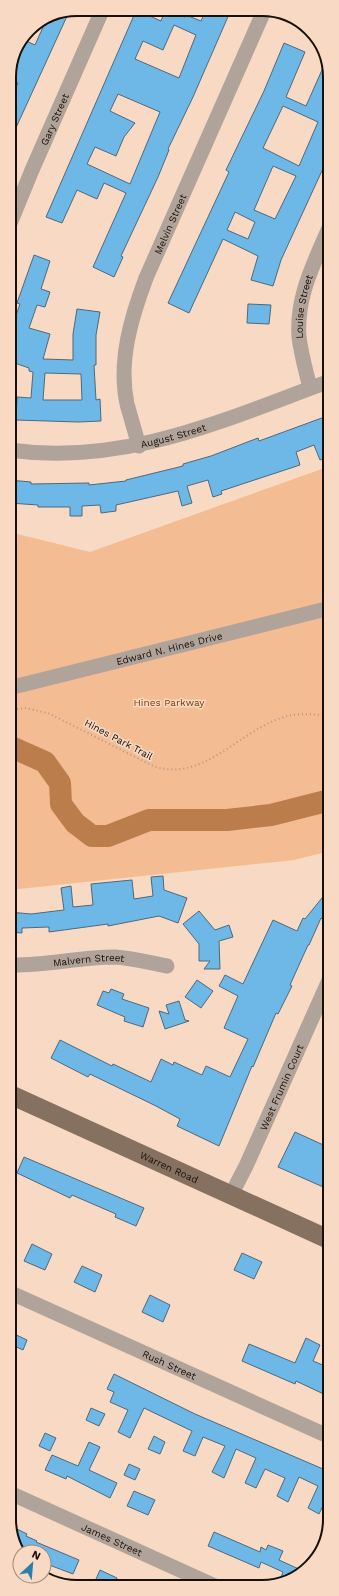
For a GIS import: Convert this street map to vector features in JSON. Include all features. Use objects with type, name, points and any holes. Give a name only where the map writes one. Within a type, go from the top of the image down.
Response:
[{"type":"main road","name":"Warren Road","points":[[16,1097],[323,1237]]},
{"type":"street","name":"Gary Street","points":[[16,209],[100,16]]},
{"type":"street","name":"Melvin Street","points":[[139,446],[127,403],[124,374],[129,329],[146,278],[262,16]]},
{"type":"street","name":"Louise Street","points":[[310,388],[302,354],[299,314],[304,288],[323,244]]},
{"type":"street","name":"August Street","points":[[16,451],[73,454],[139,446],[195,430],[323,383]]},
{"type":"street","name":"Edward N. Hines Drive","points":[[16,686],[323,610]]},
{"type":"street","name":"Malvern Street","points":[[16,965],[54,963],[113,957],[167,966]]},
{"type":"street","name":"West Frumin Court","points":[[231,1195],[250,1159],[323,994]]},
{"type":"street","name":"Rush Street","points":[[16,1295],[323,1434]]},
{"type":"street","name":"James Street","points":[[16,1496],[202,1580]]},
{"type":"path","name":"Hines Park Trail","points":[[16,709],[26,708],[48,713],[163,770],[182,770],[197,767],[238,740],[266,724],[281,718],[297,714],[323,715]]},
{"type":"green space","name":"Hines Parkway","points":[[323,469],[323,853],[294,860],[16,889],[16,534],[90,552]]},
{"type":"building","points":[[134,16],[150,16],[161,21],[163,16],[188,16],[201,21],[203,16],[228,16],[193,97],[168,149],[169,150],[158,177],[121,256],[123,257],[114,277],[93,267],[126,193],[104,183],[97,199],[77,190],[62,223],[46,217]],"holes":[[[174,25],[196,35],[179,78],[135,59],[143,41],[163,50]],[[118,94],[160,112],[130,184],[87,164],[95,147],[116,156],[124,137],[135,123],[110,111]]]},
{"type":"building","points":[[67,17],[16,128],[16,87],[18,83],[16,82],[16,73],[18,62],[22,50],[28,42],[35,45],[43,27]]},
{"type":"building","points":[[284,43],[305,52],[286,97],[306,106],[322,70],[323,169],[281,260],[273,286],[251,280],[258,256],[223,239],[189,313],[168,303],[229,172],[226,170],[264,91]],"holes":[[[283,106],[318,122],[299,166],[263,148]],[[273,166],[296,176],[275,219],[254,210]],[[235,212],[255,222],[248,239],[227,230]]]},
{"type":"building","points":[[34,255],[50,261],[41,289],[50,292],[45,307],[37,305],[29,328],[50,334],[43,359],[73,360],[73,334],[77,309],[100,312],[96,335],[96,365],[94,365],[96,400],[100,399],[101,421],[78,422],[16,420],[17,397],[31,398],[33,372],[29,371],[29,368],[16,363],[16,315],[20,304],[17,303]],"holes":[[[45,373],[81,374],[82,400],[43,400]]]},
{"type":"building","points":[[248,304],[271,305],[269,324],[247,323]]},
{"type":"building","points":[[323,418],[323,459],[320,460],[314,445],[296,452],[300,465],[221,491],[222,494],[213,497],[208,480],[187,486],[192,503],[182,506],[178,491],[116,505],[116,511],[101,513],[100,505],[82,506],[82,516],[70,516],[70,507],[38,507],[38,505],[16,503],[16,481],[31,482],[31,484],[89,483],[89,485],[126,481],[183,466],[183,464],[211,456],[258,438],[259,441]]},
{"type":"building","points":[[163,876],[164,890],[187,898],[178,923],[159,916],[108,926],[108,924],[49,932],[49,927],[22,928],[22,933],[16,933],[16,913],[31,914],[64,910],[61,888],[71,886],[73,907],[93,905],[91,884],[132,880],[134,899],[153,896],[151,877]]},
{"type":"building","points":[[323,897],[323,920],[321,918],[290,985],[292,986],[278,1014],[276,1013],[219,1146],[177,1126],[180,1119],[156,1106],[90,1074],[88,1077],[51,1058],[60,1040],[112,1066],[113,1064],[151,1082],[161,1059],[173,1065],[174,1062],[202,1075],[206,1066],[230,1077],[248,1039],[224,1028],[238,996],[219,986],[225,975],[243,984],[273,920],[297,931],[303,918],[305,919]]},
{"type":"building","points":[[199,911],[215,930],[229,925],[233,937],[219,941],[220,969],[204,969],[210,961],[199,961],[199,944],[183,924]]},
{"type":"building","points":[[197,980],[213,991],[201,1008],[185,997]]},
{"type":"building","points":[[111,989],[124,994],[122,999],[149,1008],[143,1027],[124,1021],[125,1017],[97,1005],[103,991],[109,993]]},
{"type":"building","points":[[179,1001],[185,1020],[189,1021],[165,1029],[159,1011],[169,1014],[166,1005]]},
{"type":"building","points":[[295,1132],[323,1145],[323,1187],[278,1167]]},
{"type":"building","points":[[24,1157],[144,1208],[136,1226],[115,1217],[116,1214],[72,1195],[70,1198],[17,1173]]},
{"type":"building","points":[[32,1244],[52,1254],[45,1270],[24,1261]]},
{"type":"building","points":[[242,1253],[262,1262],[254,1279],[234,1270]]},
{"type":"building","points":[[82,1266],[102,1275],[95,1292],[74,1282]]},
{"type":"building","points":[[150,1295],[170,1305],[163,1322],[142,1312]]},
{"type":"building","points":[[16,1335],[27,1340],[23,1350],[16,1347]]},
{"type":"building","points":[[306,1338],[320,1345],[313,1361],[323,1365],[323,1394],[296,1381],[295,1384],[242,1361],[249,1344],[295,1363]]},
{"type":"building","points":[[114,1374],[195,1414],[323,1469],[323,1506],[319,1514],[308,1508],[318,1486],[299,1477],[288,1502],[277,1496],[285,1478],[265,1469],[256,1488],[245,1483],[256,1458],[236,1449],[224,1478],[212,1472],[225,1446],[203,1437],[195,1456],[183,1451],[192,1431],[144,1408],[130,1438],[118,1432],[128,1410],[110,1402],[114,1392],[107,1389]]},
{"type":"building","points":[[91,1408],[105,1414],[99,1426],[86,1420]]},
{"type":"building","points":[[45,1433],[56,1438],[50,1451],[39,1446]]},
{"type":"building","points":[[154,1436],[165,1442],[160,1454],[148,1449]]},
{"type":"building","points":[[89,1442],[100,1447],[89,1470],[117,1483],[110,1498],[67,1476],[66,1479],[45,1470],[52,1455],[78,1466]]},
{"type":"building","points":[[129,1464],[140,1469],[135,1480],[124,1475]]},
{"type":"building","points":[[134,1491],[155,1500],[148,1515],[127,1506]]},
{"type":"building","points":[[17,1529],[27,1534],[26,1536],[37,1541],[36,1542],[41,1544],[22,1544]]},
{"type":"building","points":[[214,1532],[260,1552],[261,1547],[266,1550],[268,1545],[283,1551],[279,1560],[297,1568],[281,1577],[283,1572],[261,1562],[259,1568],[208,1546]]},
{"type":"building","points":[[52,1549],[79,1560],[73,1574],[52,1566]]},
{"type":"building","points":[[100,1570],[117,1578],[116,1580],[96,1580]]},
{"type":"waterway","points":[[16,749],[45,762],[60,783],[61,804],[75,823],[92,836],[108,836],[149,820],[227,820],[271,815],[323,802]]}]
